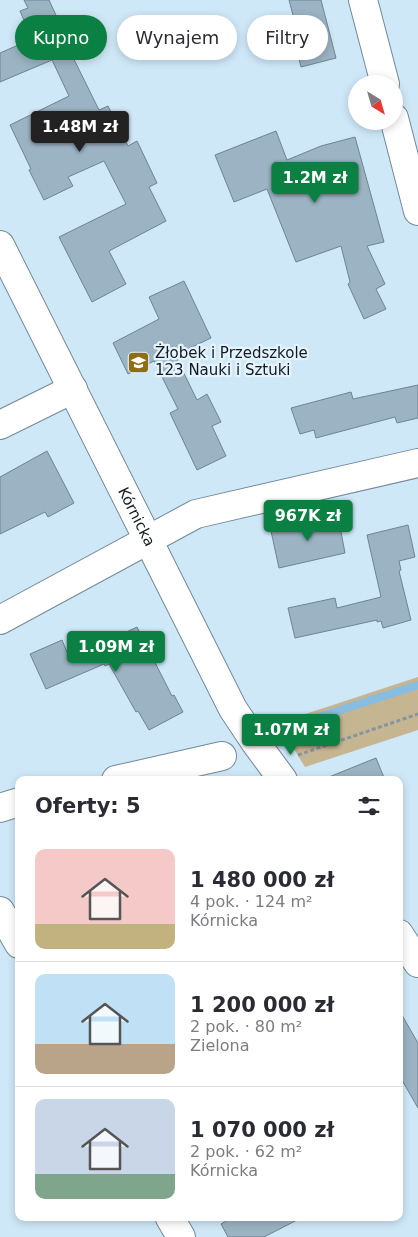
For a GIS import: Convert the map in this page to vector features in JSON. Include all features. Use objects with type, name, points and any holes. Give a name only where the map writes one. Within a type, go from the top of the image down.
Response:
[{"type":"street","points":[[363,0],[383,75]]},
{"type":"street","points":[[397,130],[418,211]]},
{"type":"street","name":"Kórnicka","points":[[0,245],[233,709],[280,776]]},
{"type":"street","points":[[0,425],[72,389]]},
{"type":"street","points":[[0,620],[196,514],[418,463]]},
{"type":"street","points":[[134,776],[222,756]]},
{"type":"street","points":[[0,808],[15,803]]},
{"type":"street","points":[[172,1221],[181,1237]]},
{"type":"path","points":[[296,755],[418,714]]},
{"type":"shaded area","points":[[418,677],[418,730],[305,767],[278,723]]},
{"type":"building","points":[[24,0],[49,0],[56,15],[22,15],[20,11],[28,8]]},
{"type":"building","points":[[289,0],[321,0],[325,15],[293,15]]},
{"type":"building","points":[[328,27],[336,58],[301,67],[299,60],[328,60]]},
{"type":"building","points":[[15,46],[15,60],[52,60],[0,82],[0,53]]},
{"type":"building","points":[[52,60],[74,60],[99,110],[108,106],[128,146],[137,141],[157,183],[149,187],[166,221],[109,251],[126,284],[92,302],[59,237],[126,204],[104,161],[68,177],[73,186],[44,200],[10,125],[69,96]]},
{"type":"building","points":[[276,131],[287,160],[321,146],[355,137],[384,242],[367,246],[385,284],[376,289],[386,309],[364,319],[348,284],[350,282],[341,246],[296,262],[267,189],[234,202],[215,155]]},
{"type":"building","points":[[184,281],[211,338],[175,355],[197,400],[207,394],[221,422],[212,426],[226,456],[197,470],[170,413],[178,409],[154,361],[128,374],[113,343],[159,319],[149,297]]},
{"type":"building","points":[[418,385],[418,418],[397,423],[395,417],[316,438],[314,430],[300,434],[291,408],[351,392],[353,399]]},
{"type":"building","points":[[47,451],[74,503],[48,517],[45,512],[0,534],[0,477]]},
{"type":"building","points":[[338,516],[345,553],[279,568],[271,531]]},
{"type":"building","points":[[408,525],[415,557],[399,561],[401,570],[399,571],[411,620],[383,628],[381,621],[377,622],[377,620],[295,638],[288,608],[335,598],[337,608],[381,597],[367,535]]},
{"type":"building","points":[[137,627],[172,696],[174,695],[183,712],[149,730],[138,711],[136,712],[109,664],[105,666],[104,664],[46,689],[30,654],[62,640],[70,659]]},
{"type":"building","points":[[376,758],[383,776],[331,776]]},
{"type":"building","points":[[403,1017],[418,1043],[418,1108],[403,1082]]},
{"type":"building","points":[[226,1221],[295,1221],[264,1237],[228,1237],[221,1224]]},
{"type":"waterway","points":[[291,726],[418,685]]},
{"type":"place","name":"Żłobek i Przedszkole 123 Nauki i Sztuki","points":[[139,362]]}]
